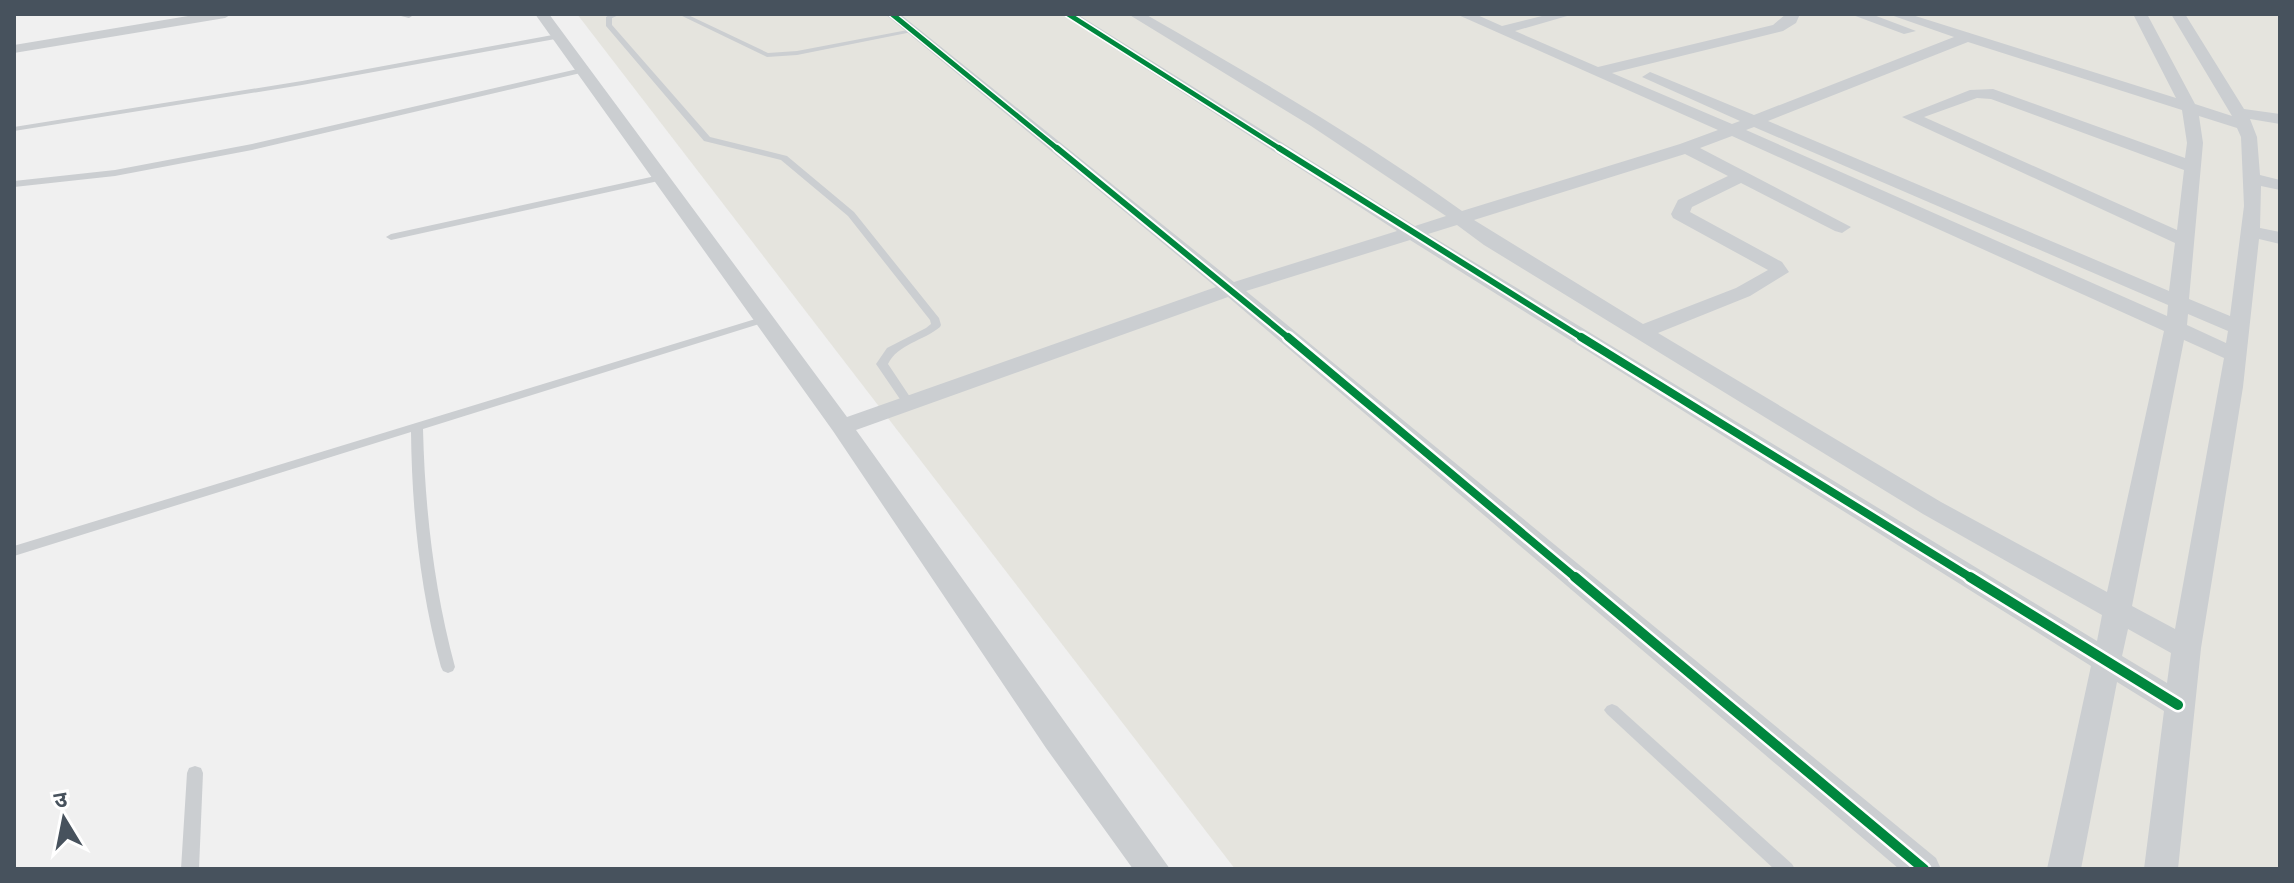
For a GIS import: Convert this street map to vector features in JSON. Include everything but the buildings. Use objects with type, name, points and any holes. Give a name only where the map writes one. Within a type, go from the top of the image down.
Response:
[{"type":"street","points":[[14,49],[225,14]]},
{"type":"street","points":[[542,14],[842,427],[1057,739],[1153,869]]},
{"type":"street","points":[[892,14],[1231,289],[1924,869]]},
{"type":"street","points":[[1068,14],[1413,233],[2178,705]]},
{"type":"street","points":[[1135,14],[1331,129],[1464,218],[1491,241],[1932,508],[2186,648]]},
{"type":"street","points":[[1463,14],[1526,24],[1567,14]]},
{"type":"street","points":[[1596,72],[1778,28],[1791,20],[1793,14]]},
{"type":"street","points":[[1857,14],[2191,117],[2280,119]]},
{"type":"street","points":[[1895,14],[2191,117]]},
{"type":"street","points":[[2064,869],[2176,313],[2195,143],[2191,117],[2140,14]]},
{"type":"street","points":[[2161,869],[2178,705],[2236,355],[2250,231],[2249,137],[2242,119],[2178,14]]},
{"type":"street","points":[[1501,22],[1596,72],[1730,129],[2176,313],[2239,328]]},
{"type":"street","points":[[1526,24],[1754,120],[2176,313],[2236,355]]},
{"type":"street","points":[[842,427],[1231,289],[1686,148],[1967,37]]},
{"type":"street","points":[[2184,240],[1910,117],[1975,93],[1993,94],[2192,167]]},
{"type":"street","points":[[1686,148],[1842,227]]},
{"type":"street","points":[[1641,332],[1743,292],[1779,272],[1775,266],[1680,214],[1684,204],[1742,176]]},
{"type":"street","points":[[2251,178],[2280,185]]},
{"type":"street","points":[[2250,231],[2280,238]]},
{"type":"lane","points":[[396,14],[409,16]]},
{"type":"lane","points":[[618,14],[609,17],[608,25],[707,139],[740,149],[767,152],[794,165],[851,214],[935,320],[934,328],[894,349],[882,364],[908,403]]},
{"type":"lane","points":[[681,14],[767,55],[797,53],[913,31]]},
{"type":"lane","points":[[14,129],[302,83],[558,36]]},
{"type":"lane","points":[[14,184],[115,173],[252,147],[582,70]]},
{"type":"lane","points":[[391,237],[660,178]]},
{"type":"lane","points":[[14,551],[762,320]]},
{"type":"lane","points":[[417,426],[418,491],[427,577],[448,667]]},
{"type":"lane","points":[[1612,710],[1786,869]]},
{"type":"lane","points":[[190,869],[195,773]]},
{"type":"shaded area","points":[[577,14],[2280,14],[2280,869],[1235,869]]},
{"type":"cycle path","points":[[892,14],[1231,289],[1924,869]]},
{"type":"cycle path","points":[[1068,14],[1413,233],[2178,705]]}]
